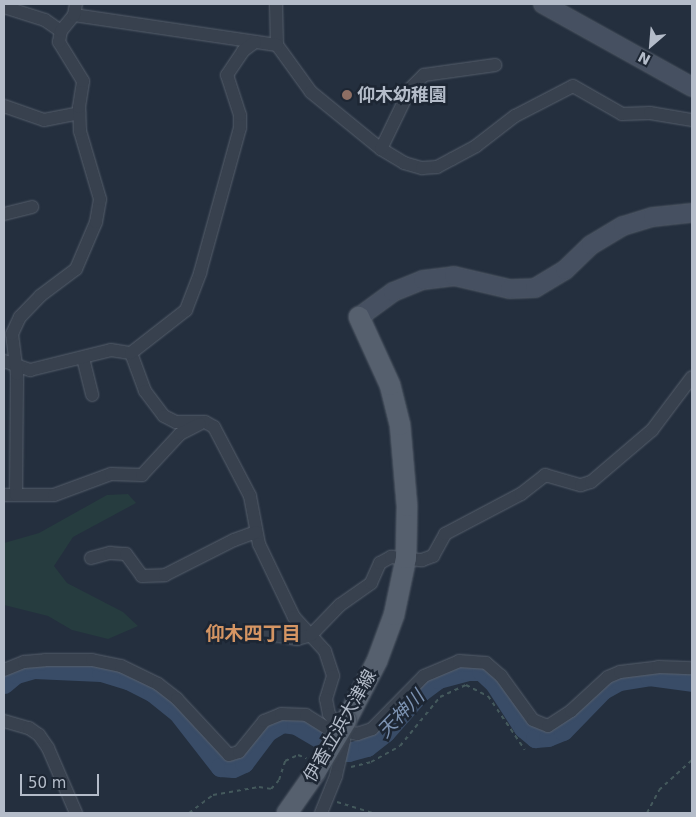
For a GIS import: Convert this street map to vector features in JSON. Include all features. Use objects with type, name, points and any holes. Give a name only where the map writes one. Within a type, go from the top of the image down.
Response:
[{"type":"main road","name":"伊香立浜大津線","points":[[287,813],[314,767],[344,731],[377,661],[394,614],[406,558],[408,506],[400,425],[390,385],[359,317]]},
{"type":"street","points":[[276,4],[277,45],[311,92],[381,149],[404,163],[422,168],[437,167],[476,146],[515,116],[573,86],[622,114],[650,113],[692,120]]},
{"type":"street","points":[[543,4],[692,87]]},
{"type":"street","points":[[4,7],[45,20],[61,31]]},
{"type":"street","points":[[205,422],[180,434],[142,475],[111,474],[54,495],[10,495],[10,362],[12,334],[15,326],[40,296],[76,268],[96,222],[100,199],[88,167],[79,113],[83,81],[59,42],[61,31],[75,10],[277,45]]},
{"type":"street","points":[[10,362],[30,370],[111,350],[131,353],[186,310],[191,300],[240,128],[240,115],[228,75],[243,51],[255,42]]},
{"type":"street","points":[[381,149],[410,89],[424,75],[495,65]]},
{"type":"street","points":[[4,106],[44,120],[79,113]]},
{"type":"street","points":[[4,214],[32,207]]},
{"type":"street","points":[[359,317],[393,292],[423,280],[454,276],[510,289],[535,288],[565,270],[591,245],[623,226],[652,217],[692,213]]},
{"type":"street","points":[[131,353],[145,391],[164,416],[176,422],[205,422],[214,427],[240,473],[250,496],[256,532],[294,616],[326,651],[333,676],[326,699],[329,714],[344,731],[337,770],[321,813]]},
{"type":"street","points":[[83,358],[92,395]]},
{"type":"street","points":[[256,632],[297,639],[311,635],[340,605],[371,584],[380,563],[391,557],[422,560],[433,556],[445,534],[520,494],[545,475],[581,486],[601,476],[652,430],[692,377]]},
{"type":"street","points":[[91,558],[110,553],[126,554],[142,576],[165,574],[234,540],[256,532]]},
{"type":"street","points":[[4,670],[24,662],[45,660],[92,660],[121,666],[172,695],[229,755],[239,752],[264,722],[281,714],[306,715],[327,728],[357,734],[372,729],[424,676],[459,661],[486,663],[501,676],[533,720],[548,726],[571,711],[608,677],[620,672],[658,667],[692,668]]},
{"type":"street","points":[[4,720],[29,728],[38,735],[48,748],[76,813]]},
{"type":"path","points":[[337,770],[371,762],[400,746],[440,697],[466,685],[488,696],[525,750]]},
{"type":"path","points":[[189,813],[214,795],[259,788],[271,789],[279,780],[285,761],[291,757],[298,755],[314,767]]},
{"type":"path","points":[[647,813],[659,790],[692,760]]},
{"type":"path","points":[[326,796],[348,807],[372,813]]},
{"type":"green space","points":[[128,494],[136,503],[73,537],[54,566],[67,583],[123,612],[138,626],[108,639],[72,630],[48,616],[4,605],[4,543],[39,533],[107,495]]},
{"type":"waterway","name":"天神川","points":[[4,684],[16,674],[34,669],[101,672],[128,680],[152,692],[177,712],[220,767],[233,768],[244,763],[267,732],[282,723],[296,725],[335,748],[348,752],[367,747],[385,733],[421,692],[438,679],[467,671],[481,671],[494,683],[523,728],[535,738],[548,737],[563,731],[603,690],[619,681],[649,676],[692,682]]},
{"type":"place","name":"仰木幼稚園","points":[[347,95]]},
{"type":"district","name":"仰木四丁目","points":[[253,634]]}]
